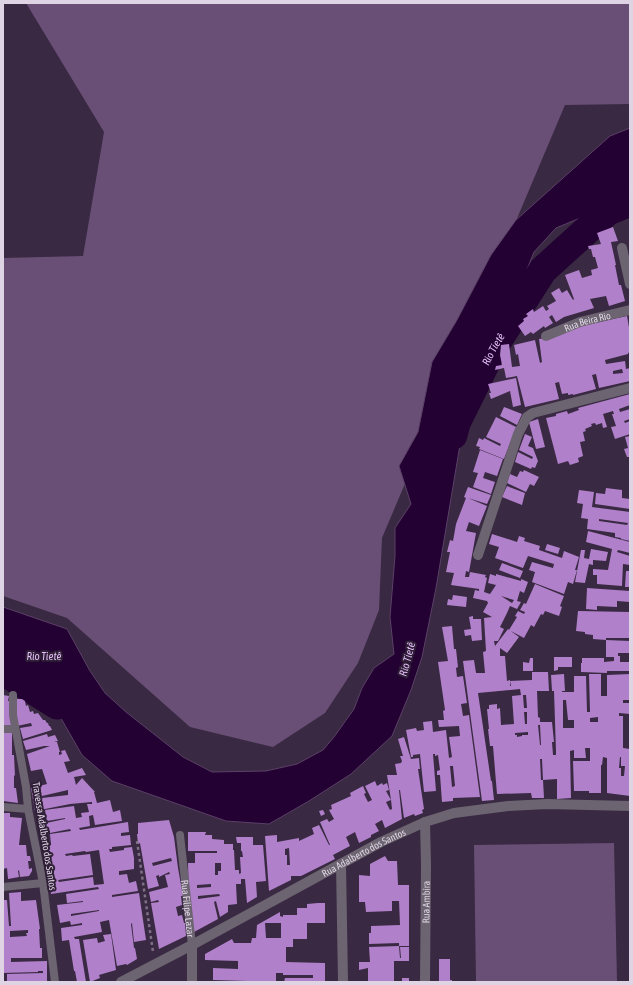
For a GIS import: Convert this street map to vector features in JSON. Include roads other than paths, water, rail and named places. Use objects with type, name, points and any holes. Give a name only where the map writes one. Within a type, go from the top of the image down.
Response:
[{"type":"street","points":[[622,248],[630,284]]},
{"type":"street","name":"Rua Beira Rio","points":[[546,336],[580,322],[630,310]]},
{"type":"street","points":[[478,555],[518,434],[527,417],[533,413],[630,388]]},
{"type":"street","name":"Rua Adalberto dos Santos","points":[[121,982],[341,864],[402,832],[425,822],[454,813],[508,806],[547,804],[630,806]]},
{"type":"street","name":"Rua Ambira","points":[[425,822],[425,982]]},
{"type":"street","points":[[341,864],[343,982]]},
{"type":"street","name":"Rua Filipe Lazar","points":[[192,945],[192,982]]},
{"type":"lane","name":"Travessa Adalberto dos Santos","points":[[13,694],[15,729],[26,786],[28,809],[43,883],[55,982]]},
{"type":"lane","points":[[3,729],[15,729]]},
{"type":"lane","points":[[3,807],[28,809]]},
{"type":"lane","name":"Rua Filipe Lazar","points":[[180,835],[192,945]]},
{"type":"lane","points":[[3,887],[43,883]]},
{"type":"water","name":"Rio Tietê","points":[[630,128],[630,194],[597,211],[556,228],[534,252],[510,311],[468,397],[436,588],[422,657],[411,690],[392,736],[351,774],[269,824],[226,821],[112,781],[82,755],[58,713],[22,683],[3,670],[3,607],[67,629],[90,671],[105,693],[126,712],[183,757],[212,772],[266,771],[297,764],[323,750],[354,709],[362,688],[374,668],[394,654],[390,617],[395,556],[395,528],[411,504],[399,466],[418,432],[432,362],[457,320],[491,255],[516,220],[610,136]]},
{"type":"waterway","name":"Rio Tietê","points":[[453,435],[456,423],[493,348],[543,270],[608,211],[630,202]]},
{"type":"waterway","name":"Rio Tietê","points":[[3,671],[57,705]]}]
